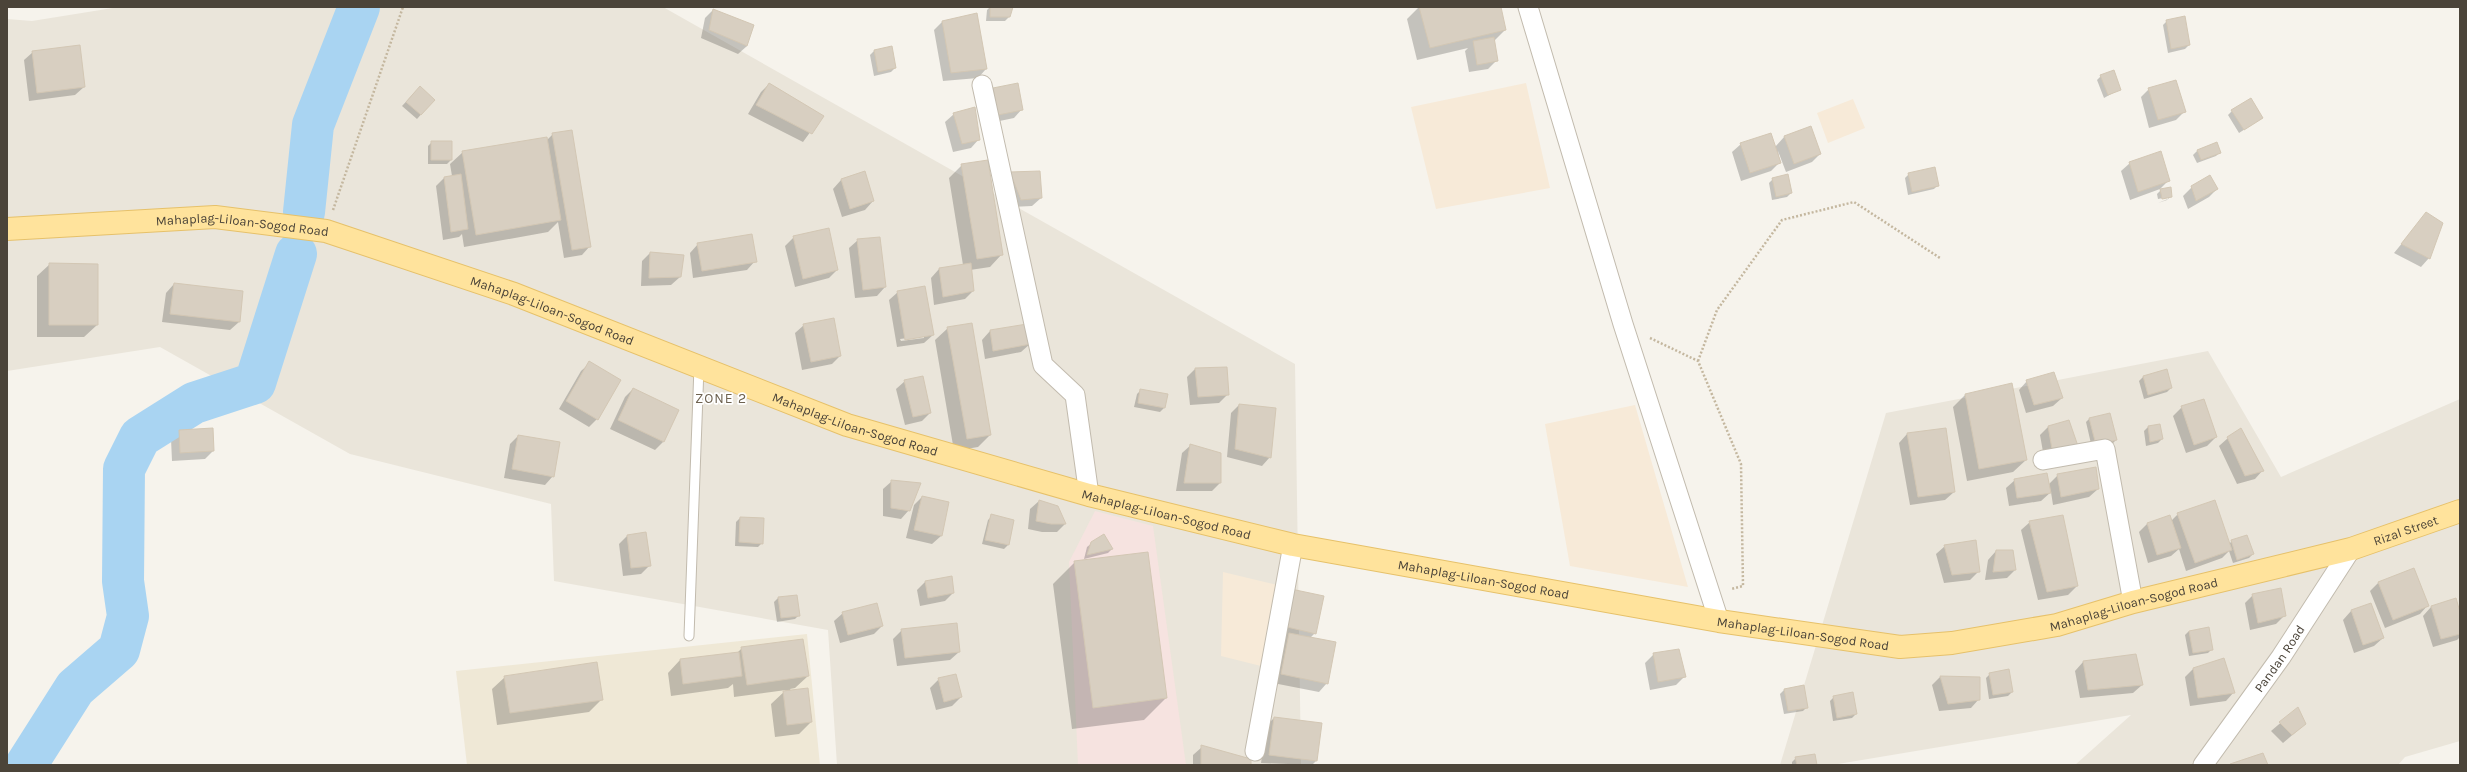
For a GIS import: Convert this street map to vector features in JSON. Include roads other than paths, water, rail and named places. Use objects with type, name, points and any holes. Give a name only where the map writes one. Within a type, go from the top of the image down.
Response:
[{"type":"main road","name":"Mahaplag-Liloan-Sogod Road","points":[[7,229],[215,217],[326,231],[514,294],[847,425],[1089,495],[1293,545],[1719,621],[1900,647],[1952,643],[2057,625],[2133,602],[2351,549]]},
{"type":"main road","name":"Rizal Street","points":[[2351,549],[2460,511]]},
{"type":"street","points":[[1528,7],[1623,324],[1719,621]]},
{"type":"street","points":[[982,86],[1043,365],[1075,395],[1089,495]]},
{"type":"street","points":[[2043,460],[2105,449],[2133,602]]},
{"type":"street","points":[[1255,751],[1293,545]]},
{"type":"street","name":"Pandan Road","points":[[2203,765],[2281,657],[2351,549]]},
{"type":"lane","points":[[689,636],[699,367]]},
{"type":"waterway","points":[[304,212],[313,125],[359,7]]},
{"type":"waterway","points":[[26,765],[75,688],[119,650],[128,616],[123,581],[124,469],[140,437],[194,403],[255,383],[296,254]]},
{"type":"district","name":"ZONE 2","points":[[721,398]]}]
